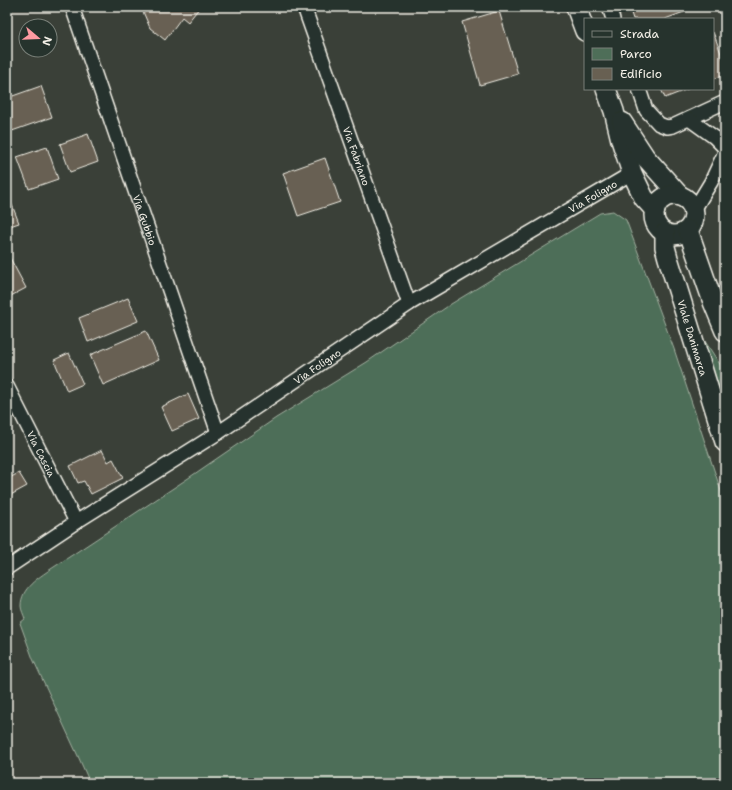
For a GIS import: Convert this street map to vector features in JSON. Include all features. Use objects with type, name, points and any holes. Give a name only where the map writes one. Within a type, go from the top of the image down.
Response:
[{"type":"main road","points":[[576,7],[584,28]]},
{"type":"main road","points":[[606,90],[632,173],[644,198],[655,210]]},
{"type":"main road","points":[[614,111],[645,157],[680,196]]},
{"type":"main road","points":[[674,195],[687,199],[694,210],[693,224],[688,230],[677,235],[664,233],[659,228],[654,217],[658,204],[662,199],[668,196],[674,195]]},
{"type":"main road","points":[[688,230],[713,302],[725,331]]},
{"type":"main road","name":"Viale Danimarca","points":[[664,233],[668,258],[725,442]]},
{"type":"street","name":"Via Gubbio","points":[[72,7],[218,432]]},
{"type":"street","name":"Via Fabriano","points":[[304,7],[409,304]]},
{"type":"street","points":[[609,7],[613,18]]},
{"type":"street","points":[[638,90],[646,110],[659,124],[666,127],[673,126],[725,102]]},
{"type":"street","points":[[689,119],[714,137],[725,148]]},
{"type":"street","points":[[694,210],[711,182],[725,152]]},
{"type":"street","name":"Via Foligno","points":[[7,568],[76,522],[218,432],[409,304],[632,173]]},
{"type":"street","name":"Via Cascia","points":[[7,386],[76,522]]},
{"type":"green space","points":[[613,211],[626,220],[674,349],[725,503],[725,783],[90,783],[33,659],[20,623],[25,619],[21,608],[22,600],[31,584],[276,418],[367,362],[451,304],[600,213]]},
{"type":"green space","points":[[697,329],[725,372],[725,412]]},
{"type":"building","points":[[141,7],[200,7],[188,22],[182,17],[165,40],[150,28]]},
{"type":"building","points":[[629,7],[682,7],[684,12],[668,18],[633,18]]},
{"type":"building","points":[[499,11],[518,74],[480,85],[462,22]]},
{"type":"building","points":[[714,35],[725,64],[725,75],[714,79]]},
{"type":"building","points":[[41,86],[52,117],[12,131],[7,118],[7,98]]},
{"type":"building","points":[[661,90],[685,90],[665,98]]},
{"type":"building","points":[[88,134],[98,162],[70,172],[60,144]]},
{"type":"building","points":[[47,147],[58,179],[29,189],[17,157]]},
{"type":"building","points":[[325,158],[340,202],[298,216],[283,173]]},
{"type":"building","points":[[7,192],[19,223],[7,227]]},
{"type":"building","points":[[10,258],[26,288],[7,298],[7,260]]},
{"type":"building","points":[[128,298],[138,321],[88,342],[79,318]]},
{"type":"building","points":[[146,331],[159,360],[103,385],[90,355]]},
{"type":"building","points":[[69,353],[83,384],[67,391],[54,360]]},
{"type":"building","points":[[188,394],[199,419],[172,431],[161,407]]},
{"type":"building","points":[[102,450],[108,462],[113,459],[123,478],[91,494],[84,481],[78,483],[70,466]]},
{"type":"building","points":[[19,473],[27,486],[7,497],[7,479]]}]
